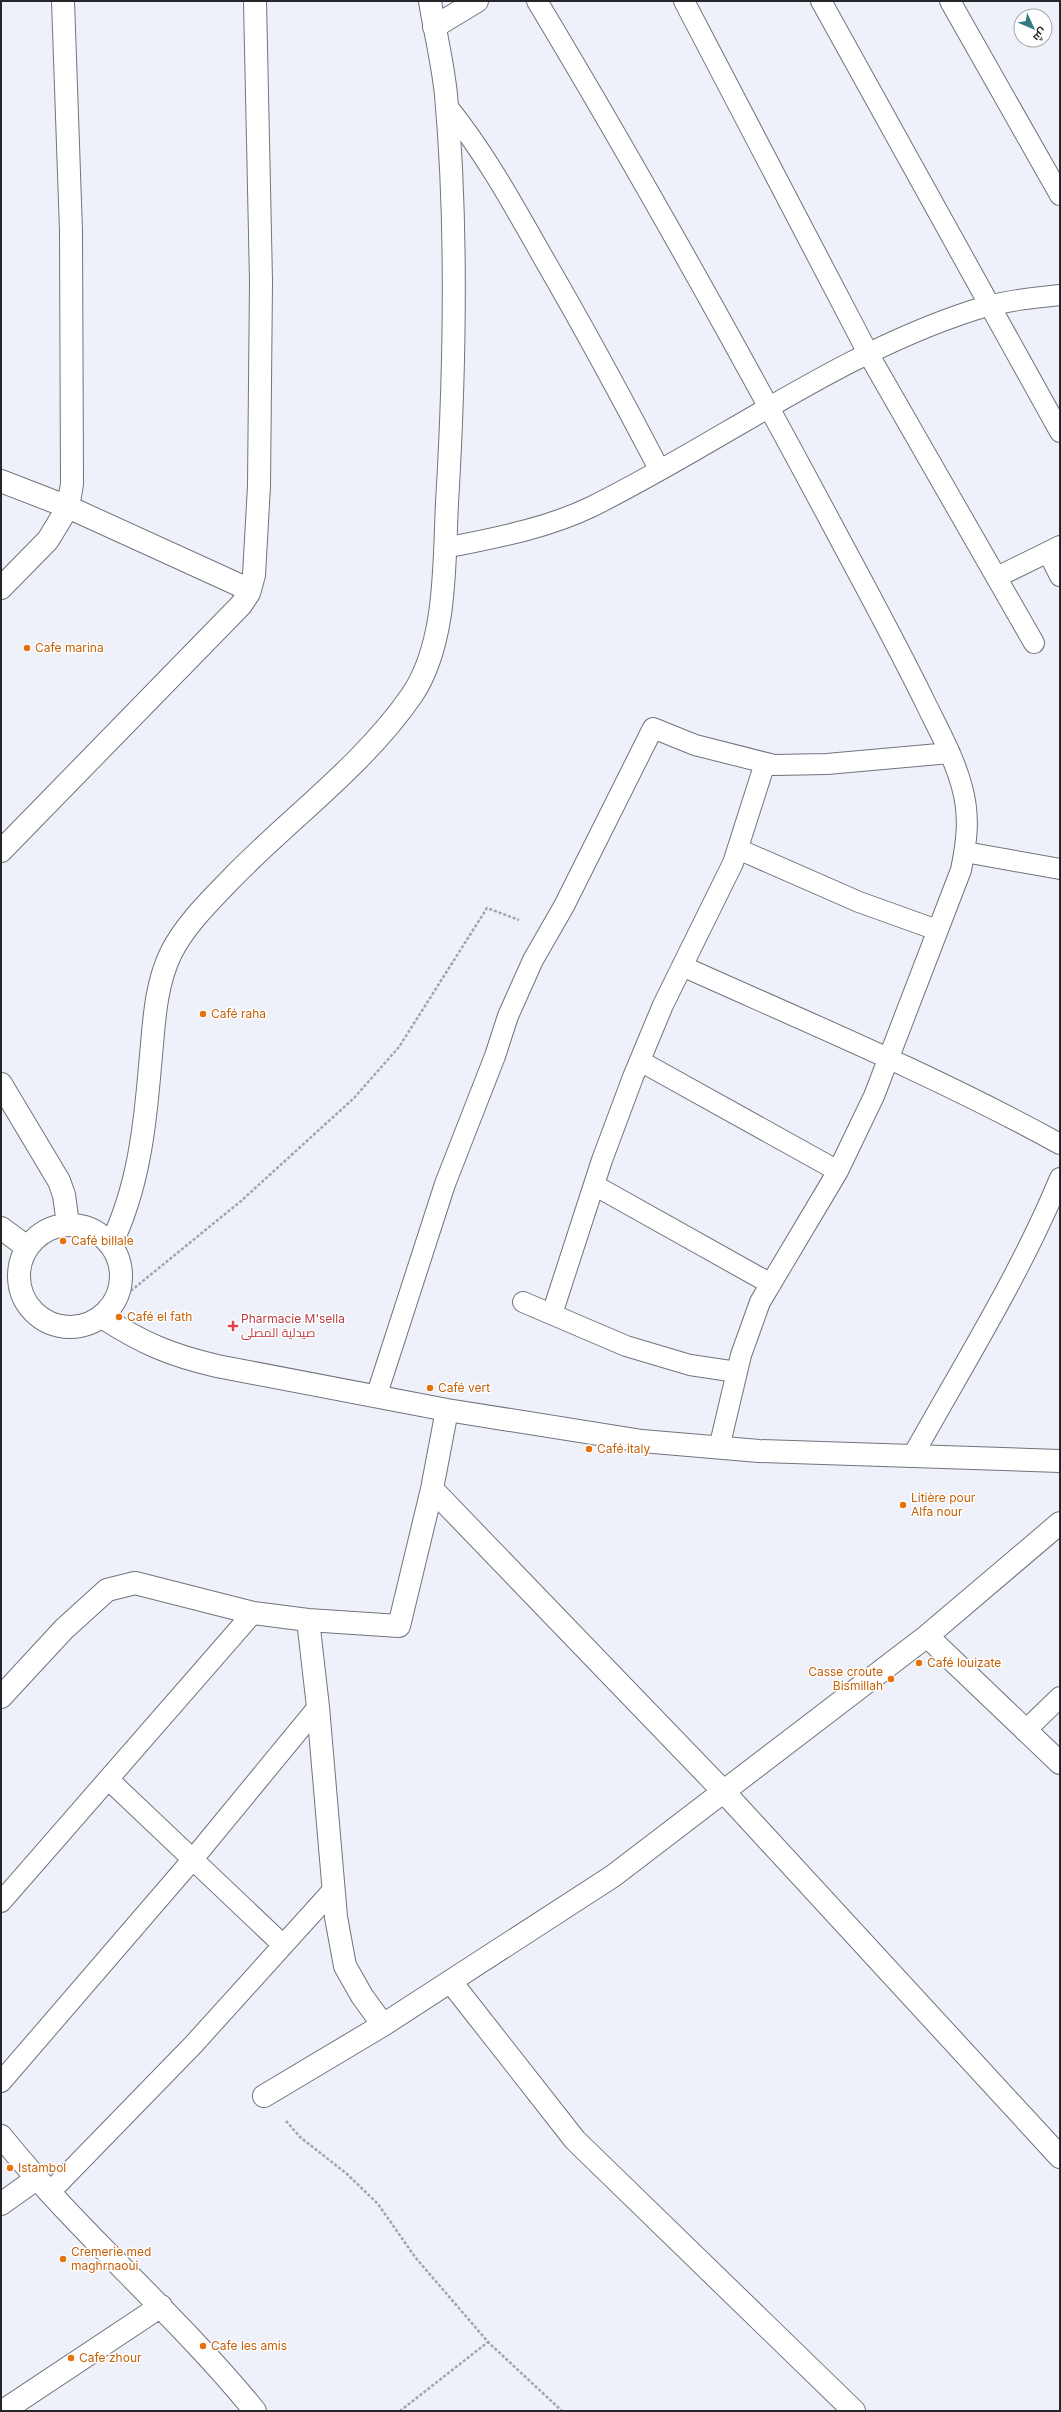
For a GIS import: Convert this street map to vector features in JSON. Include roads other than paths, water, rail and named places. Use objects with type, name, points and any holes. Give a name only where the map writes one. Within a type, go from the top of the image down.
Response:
[{"type":"street","points":[[1,588],[48,540],[68,507],[72,484],[71,231],[63,1]]},
{"type":"street","points":[[1,850],[236,610],[250,590],[258,538],[260,428],[261,281],[255,1]]},
{"type":"street","points":[[111,1244],[123,1219],[136,1174],[147,1103],[155,1006],[163,970],[173,950],[211,900],[256,853],[357,759],[411,695],[422,676],[434,643],[444,580],[453,405],[451,180],[446,106],[430,1]]},
{"type":"street","points":[[434,27],[477,1]]},
{"type":"street","points":[[1,481],[68,507],[250,590]]},
{"type":"street","points":[[1,1084],[59,1181],[64,1195],[68,1224]]},
{"type":"street","points":[[68,1224],[84,1226],[99,1234],[111,1244],[119,1259],[122,1274],[120,1290],[107,1311],[87,1324],[71,1328],[56,1326],[40,1319],[29,1308],[21,1294],[18,1278],[20,1262],[27,1247],[38,1235],[52,1228],[68,1224]]},
{"type":"street","points":[[1,1228],[27,1247]]},
{"type":"street","points":[[107,1311],[134,1338],[176,1356],[217,1366],[447,1410],[642,1441],[719,1448],[912,1457],[1060,1460]]},
{"type":"street","points":[[1,1697],[87,1608],[107,1590],[121,1585],[135,1583],[253,1613],[308,1620],[399,1626],[432,1489],[447,1410]]},
{"type":"street","points":[[432,1489],[724,1792],[1060,2157]]},
{"type":"street","points":[[264,2096],[383,2025],[613,1876],[927,1636],[1060,1523]]},
{"type":"street","points":[[308,1620],[318,1707],[334,1889],[345,1966],[362,1996],[383,2025]]},
{"type":"street","points":[[927,1636],[1060,1764]]},
{"type":"street","points":[[451,1982],[575,2140],[854,2411]]},
{"type":"street","points":[[1,2136],[43,2186],[161,2306],[230,2380],[255,2411]]},
{"type":"street","points":[[1,2204],[43,2186]]},
{"type":"street","points":[[3,2411],[161,2306]]},
{"type":"lane","points":[[537,1],[618,136],[770,408],[903,657],[950,753],[962,787],[968,819],[965,852],[961,870],[874,1096],[838,1171],[760,1302],[737,1372],[719,1448]]},
{"type":"lane","points":[[684,1],[869,355],[1034,643]]},
{"type":"lane","points":[[821,1],[1060,432]]},
{"type":"lane","points":[[950,1],[1060,195]]},
{"type":"lane","points":[[446,106],[478,148],[510,199],[597,352],[659,469]]},
{"type":"lane","points":[[445,548],[515,534],[562,519],[590,507],[770,408],[869,355],[916,332],[975,309],[1017,299],[1060,295]]},
{"type":"lane","points":[[997,578],[1054,549],[1060,576]]},
{"type":"lane","points":[[376,1397],[445,1184],[469,1119],[495,1056],[511,1009],[532,960],[550,931],[653,728],[695,745],[765,763],[790,766],[950,753]]},
{"type":"lane","points":[[552,1314],[594,1185],[640,1060],[682,966],[738,849],[765,763]]},
{"type":"lane","points":[[738,849],[859,902],[937,930]]},
{"type":"lane","points":[[965,852],[1060,869]]},
{"type":"lane","points":[[682,966],[889,1058],[992,1107],[1060,1144]]},
{"type":"lane","points":[[640,1060],[838,1171]]},
{"type":"lane","points":[[912,1457],[1018,1265],[1048,1208],[1060,1178]]},
{"type":"lane","points":[[594,1185],[771,1284]]},
{"type":"lane","points":[[523,1302],[626,1346],[690,1365],[737,1372]]},
{"type":"lane","points":[[1,1902],[109,1780],[253,1613]]},
{"type":"lane","points":[[1025,1731],[1060,1697]]},
{"type":"lane","points":[[1,2082],[193,1859],[318,1707]]},
{"type":"lane","points":[[109,1780],[283,1945]]},
{"type":"lane","points":[[43,2186],[193,2045],[334,1889]]},
{"type":"place","name":"Cafe marina","points":[[27,648]]},
{"type":"place","name":"Café raha","points":[[203,1014]]},
{"type":"place","name":"Café billale","points":[[63,1241]]},
{"type":"place","name":"Café el fath","points":[[119,1317]]},
{"type":"place","name":"Pharmacie M'sella صيدلية المصلى","points":[[233,1326]]},
{"type":"place","name":"Café vert","points":[[430,1388]]},
{"type":"place","name":"Café italy","points":[[589,1449]]},
{"type":"place","name":"Litière pour Alfa nour","points":[[903,1505]]},
{"type":"place","name":"Café louizate","points":[[919,1663]]},
{"type":"place","name":"Casse croute Bismillah","points":[[891,1679]]},
{"type":"place","name":"Istambol","points":[[10,2168]]},
{"type":"place","name":"Cremerie med maghrnaoui","points":[[63,2259]]},
{"type":"place","name":"Cafe les amis","points":[[203,2346]]},
{"type":"place","name":"Cafe zhour","points":[[71,2358]]}]
